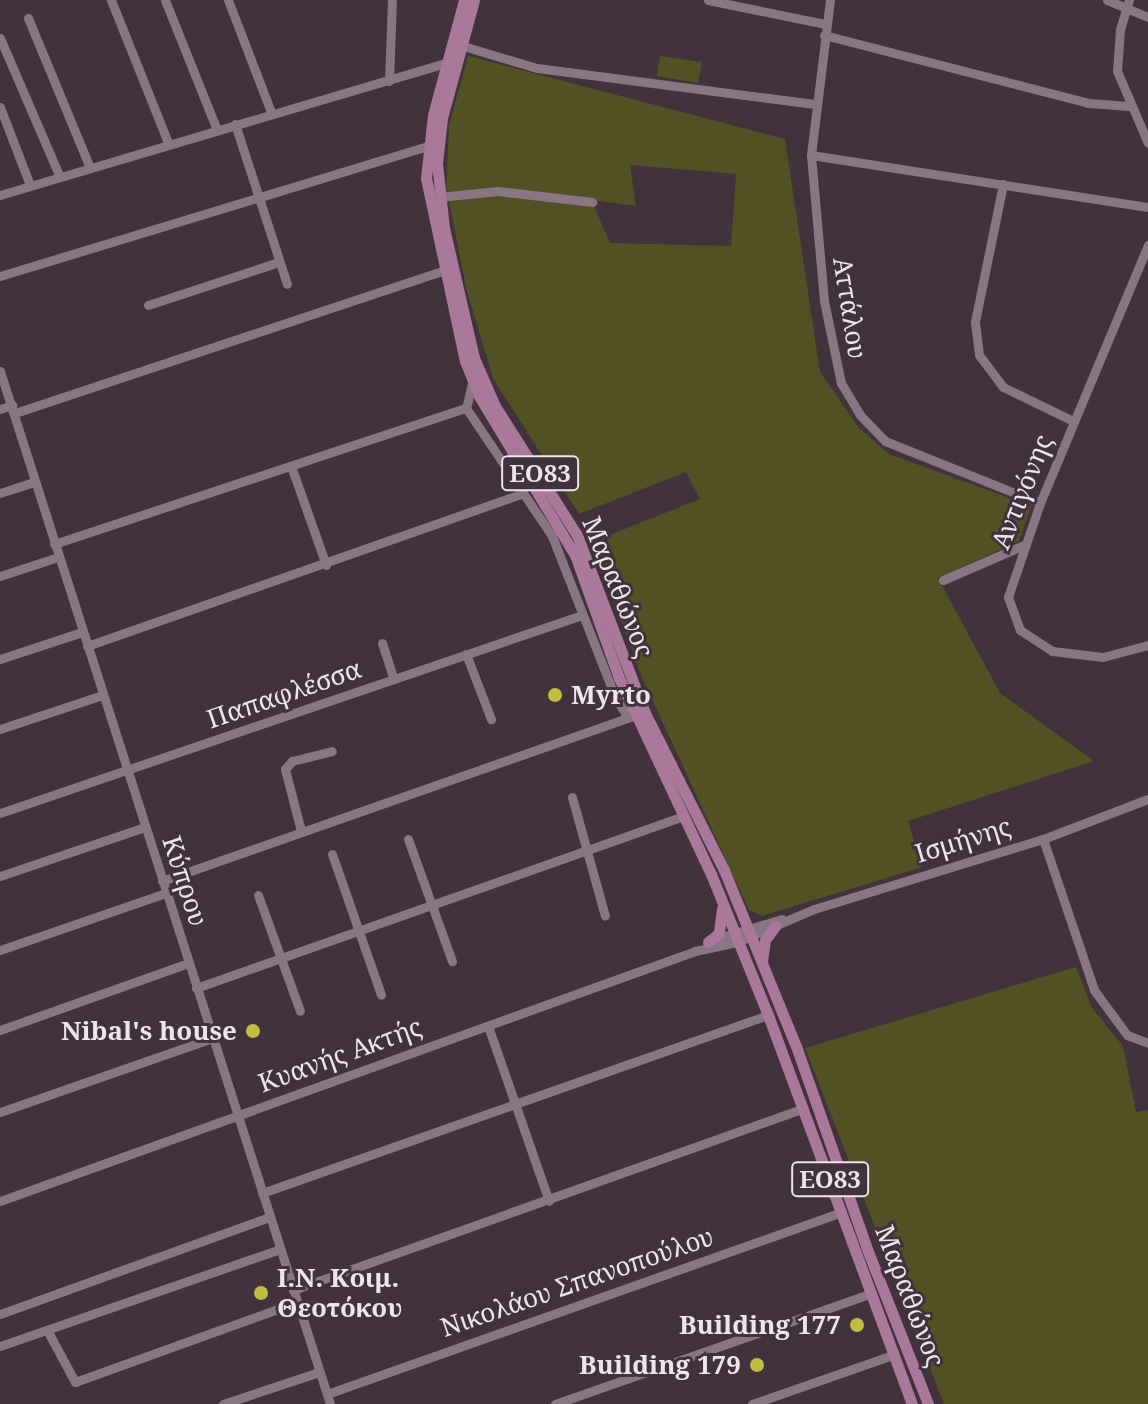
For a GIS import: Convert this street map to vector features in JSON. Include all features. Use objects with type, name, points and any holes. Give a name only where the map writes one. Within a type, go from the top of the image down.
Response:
[{"type":"main road","name":"Μαραθώνος","points":[[464,0],[428,146],[427,197],[442,271],[472,383],[568,539],[636,715],[722,900],[768,1015],[912,1404]]},
{"type":"main road","name":"Μαραθώνος","points":[[474,0],[442,118],[439,197],[483,383],[577,535],[645,713],[719,858],[928,1404]]},
{"type":"main road","points":[[708,942],[721,928],[722,900]]},
{"type":"main road","points":[[762,965],[765,940],[775,926]]},
{"type":"street","points":[[111,0],[169,145]]},
{"type":"street","points":[[165,0],[217,130]]},
{"type":"street","points":[[228,0],[271,112]]},
{"type":"street","points":[[389,81],[392,0]]},
{"type":"street","points":[[708,0],[1088,103],[1129,106]]},
{"type":"street","name":"Αττάλου","points":[[830,0],[811,155],[829,342],[850,401],[891,444],[1040,503]]},
{"type":"street","points":[[1107,0],[1127,4],[1148,17]]},
{"type":"street","points":[[1127,4],[1117,71],[1129,106],[1148,143]]},
{"type":"street","points":[[28,18],[90,168]]},
{"type":"street","points":[[0,38],[60,177]]},
{"type":"street","points":[[463,46],[537,68],[815,104]]},
{"type":"street","points":[[0,195],[271,112],[447,63]]},
{"type":"street","points":[[0,107],[30,185]]},
{"type":"street","points":[[235,124],[287,284]]},
{"type":"street","points":[[0,276],[428,146]]},
{"type":"street","points":[[811,155],[1148,207]]},
{"type":"street","points":[[1003,184],[975,322],[979,355],[1003,387],[1073,421]]},
{"type":"street","points":[[439,197],[498,191],[592,202]]},
{"type":"street","name":"Αντιγόνης","points":[[1148,245],[1040,503],[1010,582],[1008,604],[1015,623],[1031,640],[1052,651],[1086,657],[1123,654],[1148,645]]},
{"type":"street","points":[[148,305],[279,262]]},
{"type":"street","points":[[0,409],[13,409],[442,271]]},
{"type":"street","name":"Κύπρου","points":[[0,371],[328,1399]]},
{"type":"street","points":[[472,383],[466,408],[552,536],[615,697],[625,713],[636,715]]},
{"type":"street","points":[[54,544],[466,408]]},
{"type":"street","points":[[291,466],[326,565]]},
{"type":"street","points":[[0,493],[34,482]]},
{"type":"street","points":[[87,646],[326,565],[523,493]]},
{"type":"street","points":[[943,580],[1024,545]]},
{"type":"street","points":[[0,576],[58,557]]},
{"type":"street","name":"Παπαφλέσσα","points":[[0,813],[582,615]]},
{"type":"street","points":[[0,659],[82,632]]},
{"type":"street","points":[[382,643],[394,679]]},
{"type":"street","points":[[466,654],[491,719]]},
{"type":"street","points":[[0,729],[103,695]]},
{"type":"street","points":[[162,881],[636,715]]},
{"type":"street","points":[[301,831],[285,769],[292,761],[332,751]]},
{"type":"street","points":[[572,797],[605,916]]},
{"type":"street","name":"Ισμήνης","points":[[789,918],[1043,839],[1148,799]]},
{"type":"street","points":[[196,988],[684,816]]},
{"type":"street","points":[[0,876],[145,827]]},
{"type":"street","points":[[408,839],[452,961]]},
{"type":"street","points":[[1043,839],[1094,990],[1127,1035],[1148,1043]]},
{"type":"street","points":[[332,854],[381,995]]},
{"type":"street","points":[[0,950],[166,893]]},
{"type":"street","points":[[258,895],[300,1011]]},
{"type":"street","points":[[735,937],[789,918]]},
{"type":"street","points":[[748,932],[775,926],[789,918]]},
{"type":"street","name":"Κυανής Ακτής","points":[[695,951],[708,942],[735,937]]},
{"type":"street","name":"Κυανής Ακτής","points":[[0,1201],[735,937]]},
{"type":"street","points":[[0,1030],[188,963]]},
{"type":"street","points":[[262,1193],[768,1015]]},
{"type":"street","points":[[488,1026],[549,1201]]},
{"type":"street","points":[[0,1112],[212,1038]]},
{"type":"street","points":[[293,1290],[804,1108]]},
{"type":"street","name":"Νικολάου Σπανοπούλου","points":[[328,1399],[842,1212]]},
{"type":"street","points":[[0,1314],[270,1217]]},
{"type":"street","points":[[0,1346],[280,1249]]},
{"type":"street","points":[[555,1404],[872,1293]]},
{"type":"street","points":[[47,1330],[75,1382],[297,1302]]},
{"type":"street","points":[[752,1404],[893,1355]]},
{"type":"street","points":[[223,1404],[319,1372]]},
{"type":"shaded area","points":[[468,56],[785,139],[820,372],[859,428],[889,454],[1031,506],[1019,541],[938,578],[1000,693],[1094,761],[908,821],[922,867],[762,916],[749,910],[641,675],[592,542],[700,499],[686,472],[579,514],[493,378],[466,288],[449,200],[499,193],[593,204],[610,243],[731,246],[736,174],[630,165],[636,206],[519,190],[446,194],[449,125]]},
{"type":"shaded area","points":[[660,56],[702,62],[698,83],[657,76]]},
{"type":"shaded area","points":[[1076,967],[1092,1008],[1123,1046],[1136,1112],[1148,1110],[1148,1404],[944,1404],[805,1048]]},
{"type":"place","name":"Myrto","points":[[555,695]]},
{"type":"place","name":"Nibal's house","points":[[253,1031]]},
{"type":"place","name":"Ι.Ν. Κοιμ. Θεοτόκου","points":[[261,1293]]},
{"type":"place","name":"Building 177","points":[[857,1325]]},
{"type":"place","name":"Building 179","points":[[757,1365]]}]
